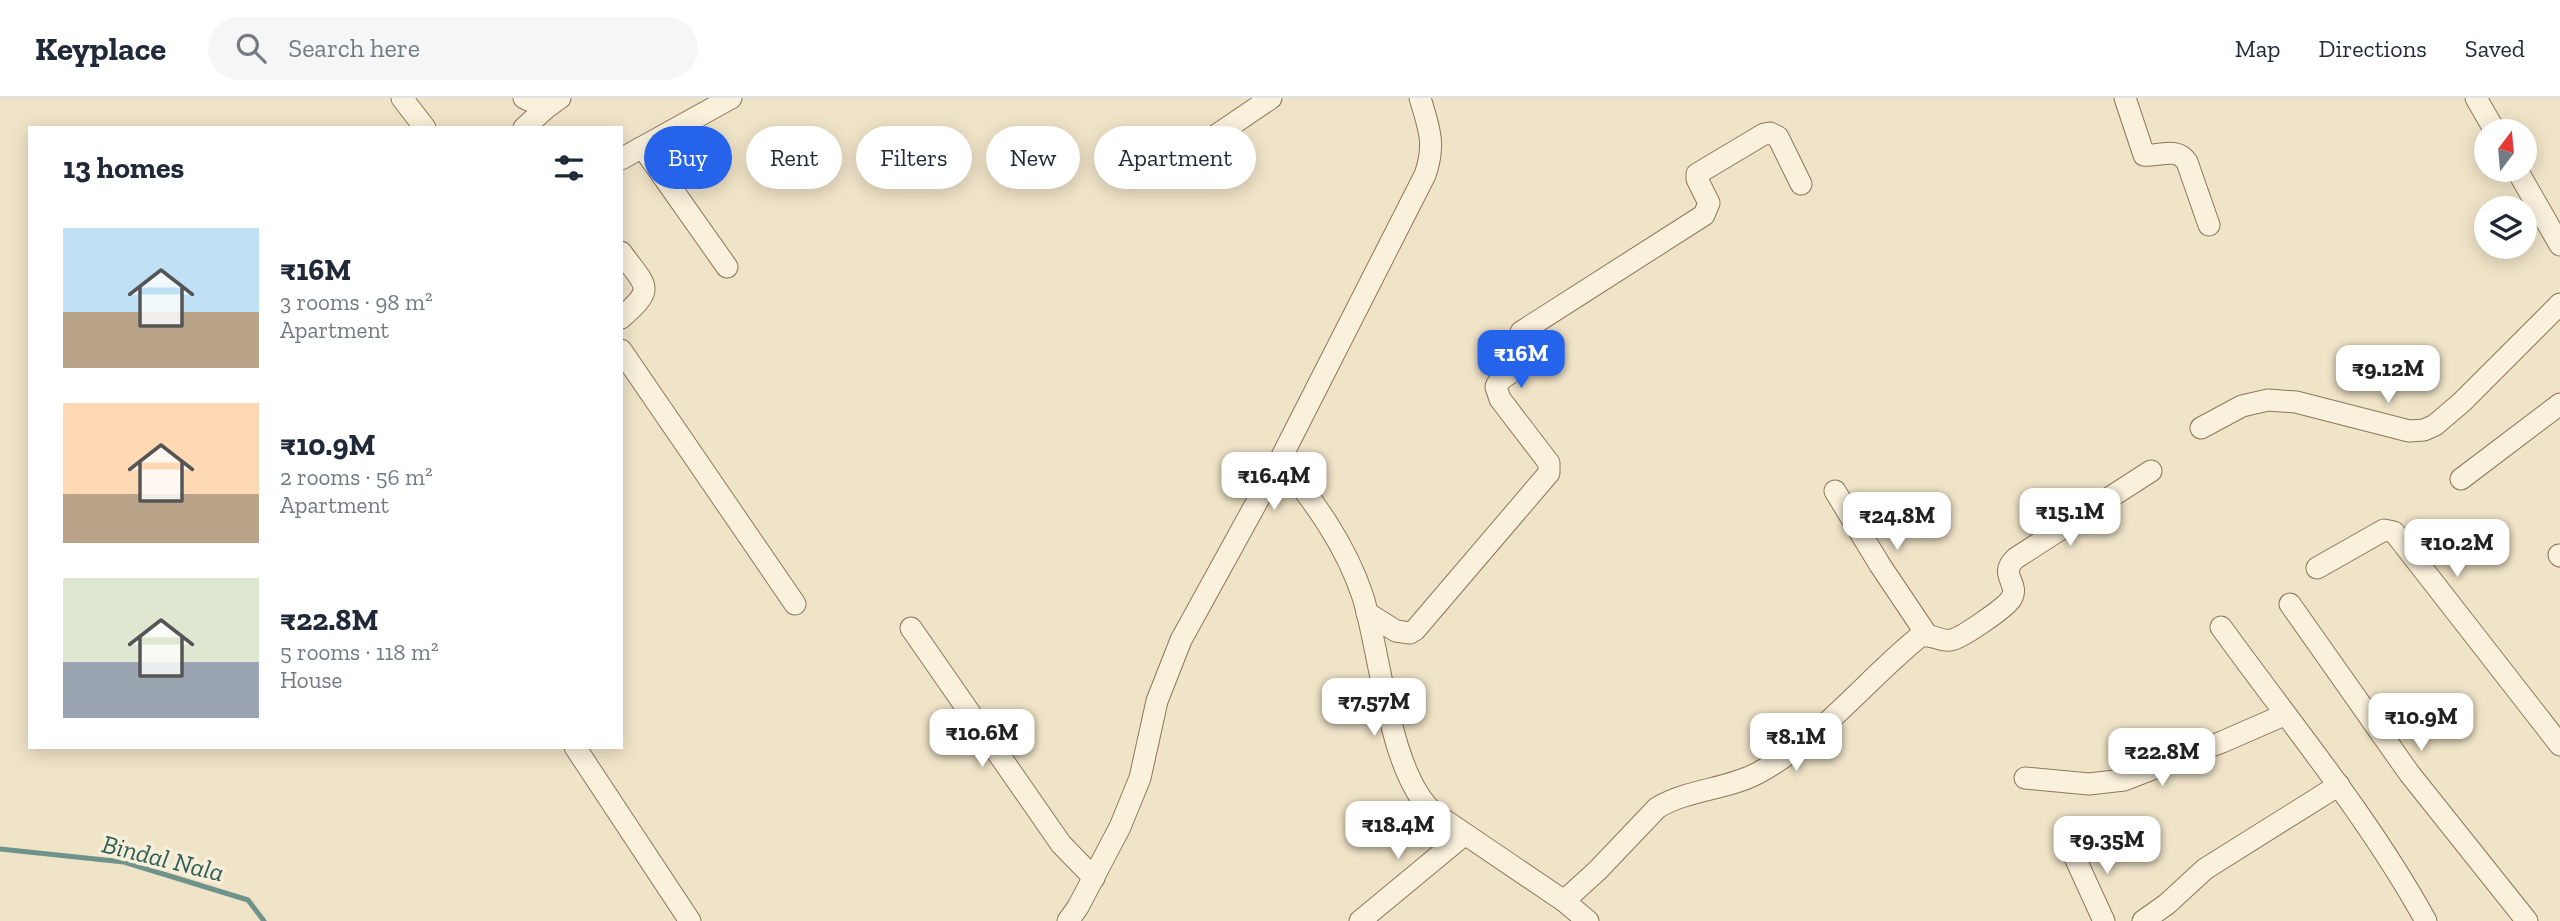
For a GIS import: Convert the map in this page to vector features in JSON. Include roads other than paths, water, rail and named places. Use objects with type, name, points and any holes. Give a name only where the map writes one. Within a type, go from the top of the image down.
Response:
[{"type":"street","points":[[402,98],[423,126]]},
{"type":"street","points":[[524,98],[553,103]]},
{"type":"street","points":[[623,158],[731,98]]},
{"type":"street","points":[[1230,126],[1271,98]]},
{"type":"street","points":[[1068,921],[1120,827],[1140,778],[1157,701],[1181,640],[1280,460],[1425,175],[1432,146],[1420,98]]},
{"type":"street","points":[[2125,98],[2144,155],[2172,152],[2183,156],[2209,225]]},
{"type":"street","points":[[2476,98],[2488,119]]},
{"type":"street","points":[[526,126],[553,103]]},
{"type":"street","points":[[1367,613],[1396,631],[1410,633],[1415,630],[1549,473],[1549,463],[1500,399],[1496,387],[1500,379],[1517,367],[1521,360],[1521,332],[1704,215],[1709,203],[1698,174],[1764,134],[1778,136],[1801,184]]},
{"type":"street","points":[[643,148],[727,267]]},
{"type":"street","points":[[2525,182],[2557,233]]},
{"type":"street","points":[[623,255],[644,285],[645,292],[638,303],[623,316]]},
{"type":"street","points":[[2201,428],[2242,406],[2267,400],[2296,402],[2409,431],[2424,430],[2435,425],[2462,402],[2560,304]]},
{"type":"street","points":[[623,353],[795,604]]},
{"type":"street","points":[[2461,479],[2560,404]]},
{"type":"street","points":[[1280,460],[1312,498],[1338,540],[1358,583],[1392,724],[1411,786],[1425,806],[1564,901],[1588,921]]},
{"type":"street","points":[[1835,491],[1927,635],[1944,640],[1957,638],[2012,596],[2014,587],[2007,574],[2016,558],[2151,471]]},
{"type":"street","points":[[2317,568],[2384,530],[2394,532],[2560,745]]},
{"type":"street","points":[[2290,604],[2409,773],[2527,921]]},
{"type":"street","points":[[2221,627],[2284,715],[2339,785],[2398,872],[2426,921]]},
{"type":"street","points":[[911,628],[1061,844],[1094,878]]},
{"type":"street","points":[[1564,901],[1598,870],[1657,808],[1669,801],[1728,786],[1776,762],[1835,716],[1912,643],[1927,635]]},
{"type":"street","points":[[2025,778],[2089,784],[2124,780],[2284,715]]},
{"type":"street","points":[[576,749],[690,921]]},
{"type":"street","points":[[2143,921],[2167,904],[2205,869],[2339,785]]},
{"type":"street","points":[[1360,921],[1464,835]]},
{"type":"street","points":[[2071,849],[2104,921]]},
{"type":"waterway","name":"Bindal Nala","points":[[0,849],[124,862],[248,900],[264,921]]}]
